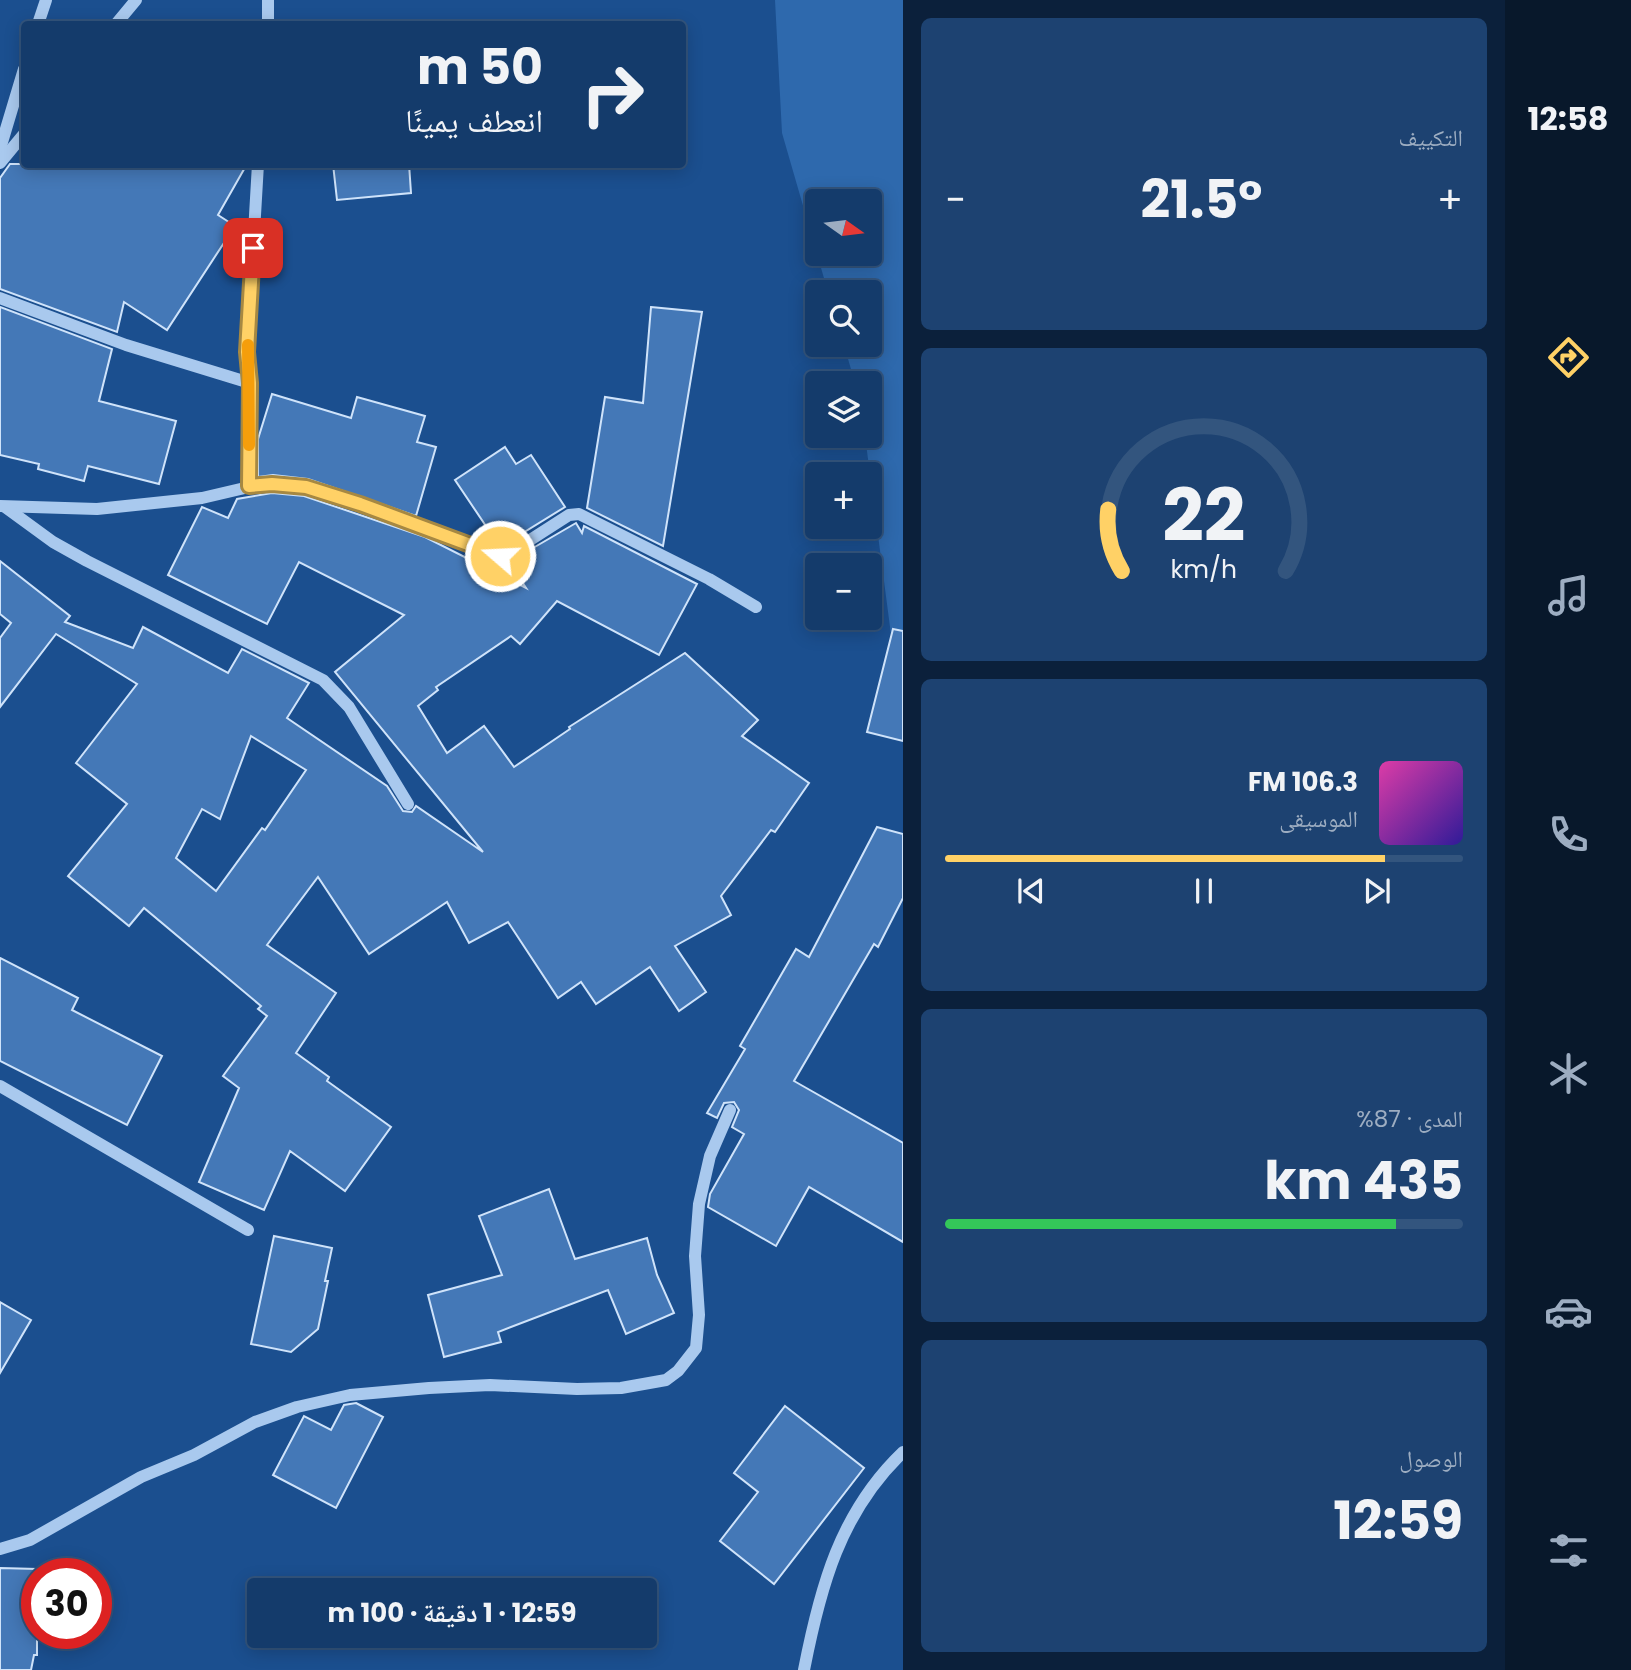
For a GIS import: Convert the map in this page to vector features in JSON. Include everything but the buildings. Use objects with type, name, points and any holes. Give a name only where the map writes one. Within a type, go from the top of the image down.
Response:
[{"type":"street","points":[[39,21],[46,0]]},
{"type":"street","points":[[118,21],[136,0]]},
{"type":"street","points":[[268,0],[268,21]]},
{"type":"street","points":[[0,149],[21,79]]},
{"type":"street","points":[[0,163],[21,138]]},
{"type":"street","points":[[249,486],[250,383],[247,352],[258,168]]},
{"type":"street","points":[[0,298],[126,345],[250,383]]},
{"type":"street","points":[[2,507],[97,509],[202,498],[249,486],[272,484],[306,487],[500,556],[513,551],[569,514],[579,513],[709,579],[756,607]]},
{"type":"street","points":[[2,507],[53,542],[111,574],[323,680],[349,707],[408,804]]},
{"type":"street","points":[[0,1086],[248,1230]]},
{"type":"street","points":[[0,1549],[30,1540],[141,1477],[194,1455],[255,1422],[297,1407],[350,1395],[429,1388],[490,1385],[621,1388],[666,1380],[678,1371],[695,1348],[699,1315],[695,1256],[699,1204],[710,1156],[730,1110]]},
{"type":"street","points":[[804,1670],[823,1583],[836,1550],[871,1489],[903,1452]]},
{"type":"shaded area","points":[[775,0],[903,0],[903,726],[878,539],[882,539],[882,462],[868,462],[867,448],[882,448],[882,371],[852,371],[847,357],[882,357],[882,280],[825,280],[820,266],[882,266],[882,189],[805,189],[805,213],[782,133]]},
{"type":"slow traffic","points":[[248,345],[249,445]]},
{"type":"route","points":[[253,248],[247,352],[250,383],[249,486],[272,484],[306,487],[500,556]]}]
